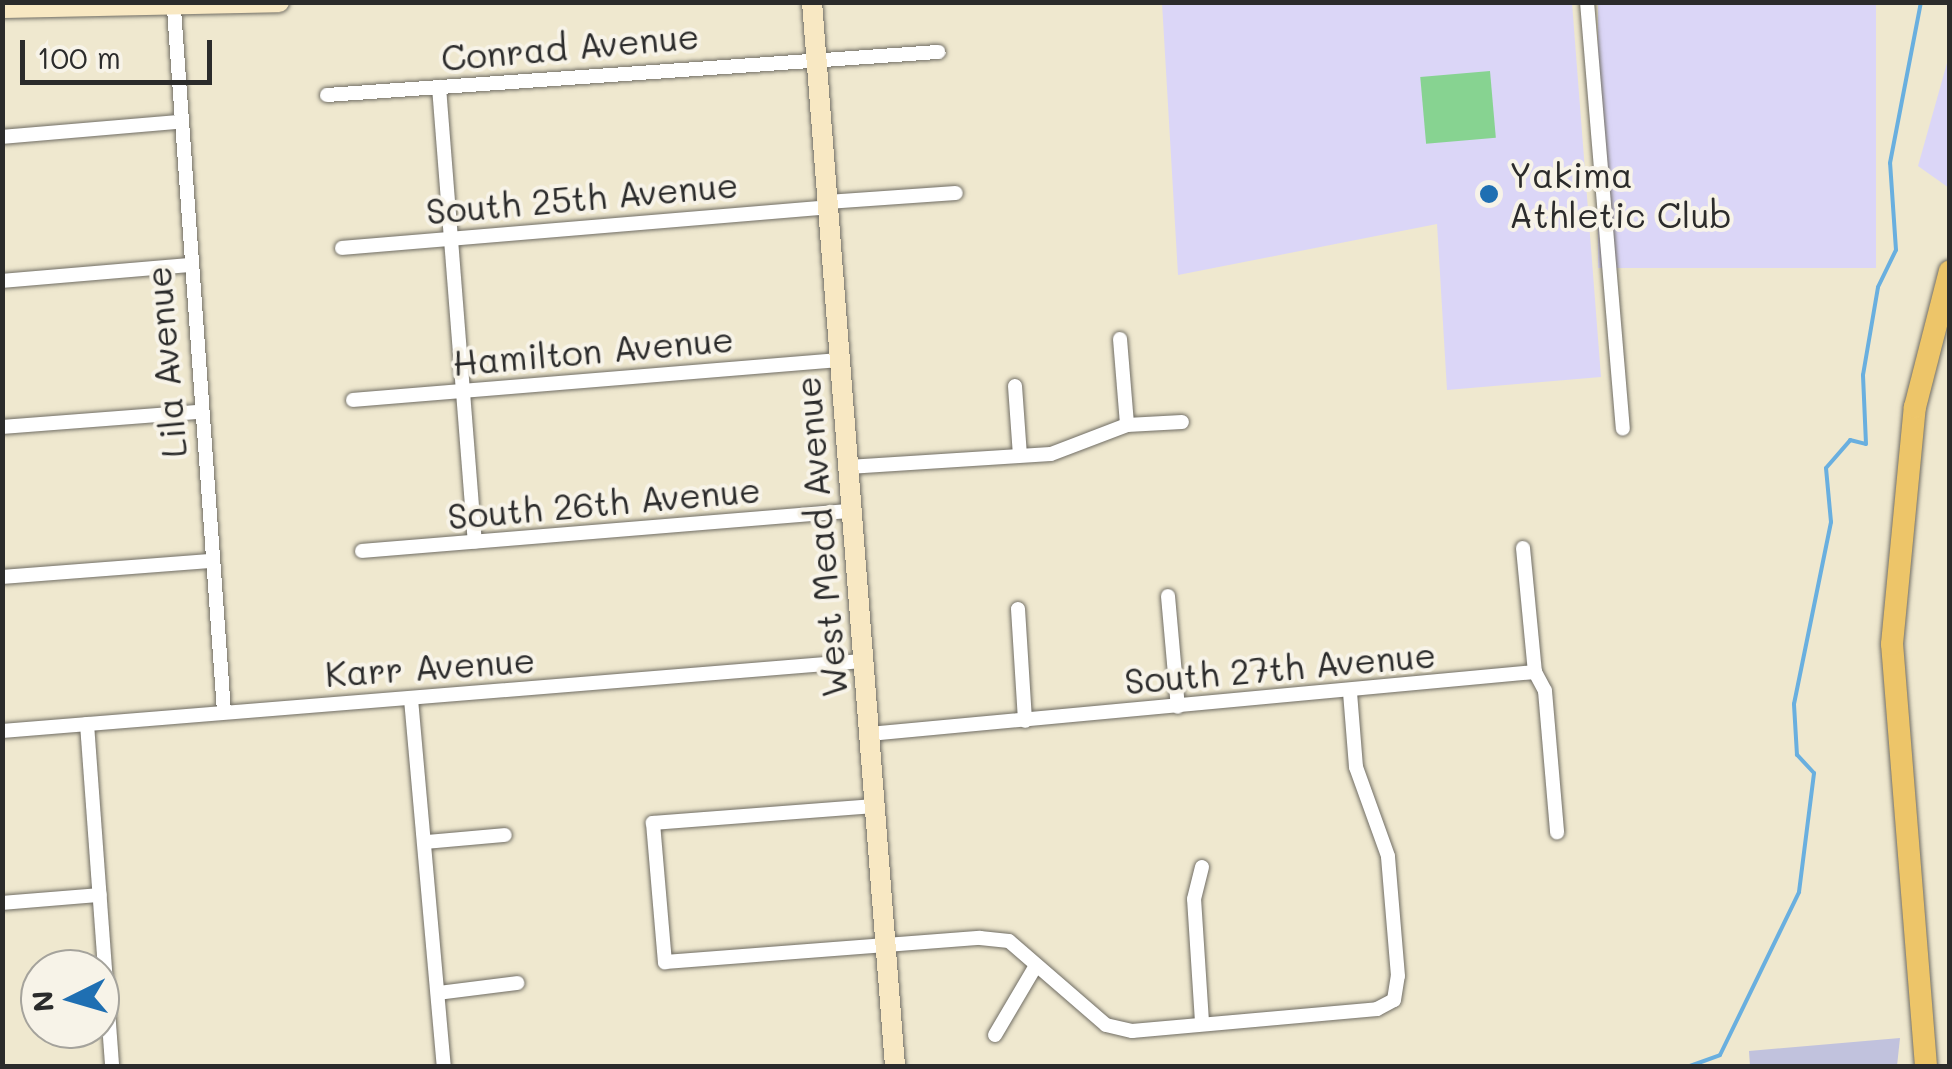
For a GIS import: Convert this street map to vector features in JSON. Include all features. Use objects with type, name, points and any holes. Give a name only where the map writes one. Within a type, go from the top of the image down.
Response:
[{"type":"main road","points":[[1926,1066],[1892,644],[1915,408],[1950,271]]},
{"type":"street","points":[[15,5],[174,9],[279,2]]},
{"type":"street","name":"West Mead Avenue","points":[[812,2],[895,1066]]},
{"type":"street","points":[[1588,2],[1624,428]]},
{"type":"street","name":"Lila Avenue","points":[[174,9],[177,122],[224,710]]},
{"type":"street","name":"Conrad Avenue","points":[[327,95],[938,52]]},
{"type":"street","points":[[439,87],[475,542]]},
{"type":"street","points":[[2,137],[177,122]]},
{"type":"street","name":"South 25th Avenue","points":[[342,248],[956,192]]},
{"type":"street","points":[[2,281],[188,264]]},
{"type":"street","points":[[1120,339],[1126,425]]},
{"type":"street","name":"Hamilton Avenue","points":[[353,400],[838,360]]},
{"type":"street","points":[[1015,386],[1020,454]]},
{"type":"street","points":[[2,427],[199,412]]},
{"type":"street","points":[[848,467],[1051,454],[1126,425],[1182,422]]},
{"type":"street","name":"South 26th Avenue","points":[[362,551],[850,511]]},
{"type":"street","points":[[1523,548],[1535,672],[1545,691],[1557,832]]},
{"type":"street","points":[[2,577],[212,561]]},
{"type":"street","points":[[1168,596],[1178,707]]},
{"type":"street","points":[[1018,609],[1025,720]]},
{"type":"street","name":"Karr Avenue","points":[[2,731],[862,661]]},
{"type":"street","name":"South 27th Avenue","points":[[868,734],[1535,672]]},
{"type":"street","points":[[874,806],[654,824],[665,962],[1009,941],[1106,1024],[1132,1031],[1394,1000],[1388,856],[1356,767],[1350,692]]},
{"type":"street","points":[[411,699],[444,1066]]},
{"type":"street","points":[[88,724],[112,1066]]},
{"type":"street","points":[[426,842],[505,836]]},
{"type":"street","points":[[1202,867],[1194,899],[1202,1022]]},
{"type":"street","points":[[2,903],[100,894]]},
{"type":"street","points":[[995,1035],[1035,966]]},
{"type":"street","points":[[438,993],[518,983]]},
{"type":"shaded area","points":[[1162,3],[1572,3],[1601,377],[1447,390],[1437,224],[1178,275]]},
{"type":"shaded area","points":[[1598,3],[1876,3],[1876,268],[1598,268]]},
{"type":"shaded area","points":[[1949,56],[1950,188],[1918,166]]},
{"type":"shaded area","points":[[1900,1038],[1897,1066],[1750,1066],[1749,1051]]},
{"type":"green space","points":[[1490,71],[1496,138],[1426,144],[1420,77]]},
{"type":"waterway","points":[[1690,1066],[1720,1055],[1799,892],[1814,773],[1797,755],[1794,704],[1831,522],[1826,468],[1850,440],[1866,444],[1863,375],[1878,287],[1896,250],[1890,163],[1921,2]]},
{"type":"place","name":"Yakima Athletic Club","points":[[1489,194]]}]
